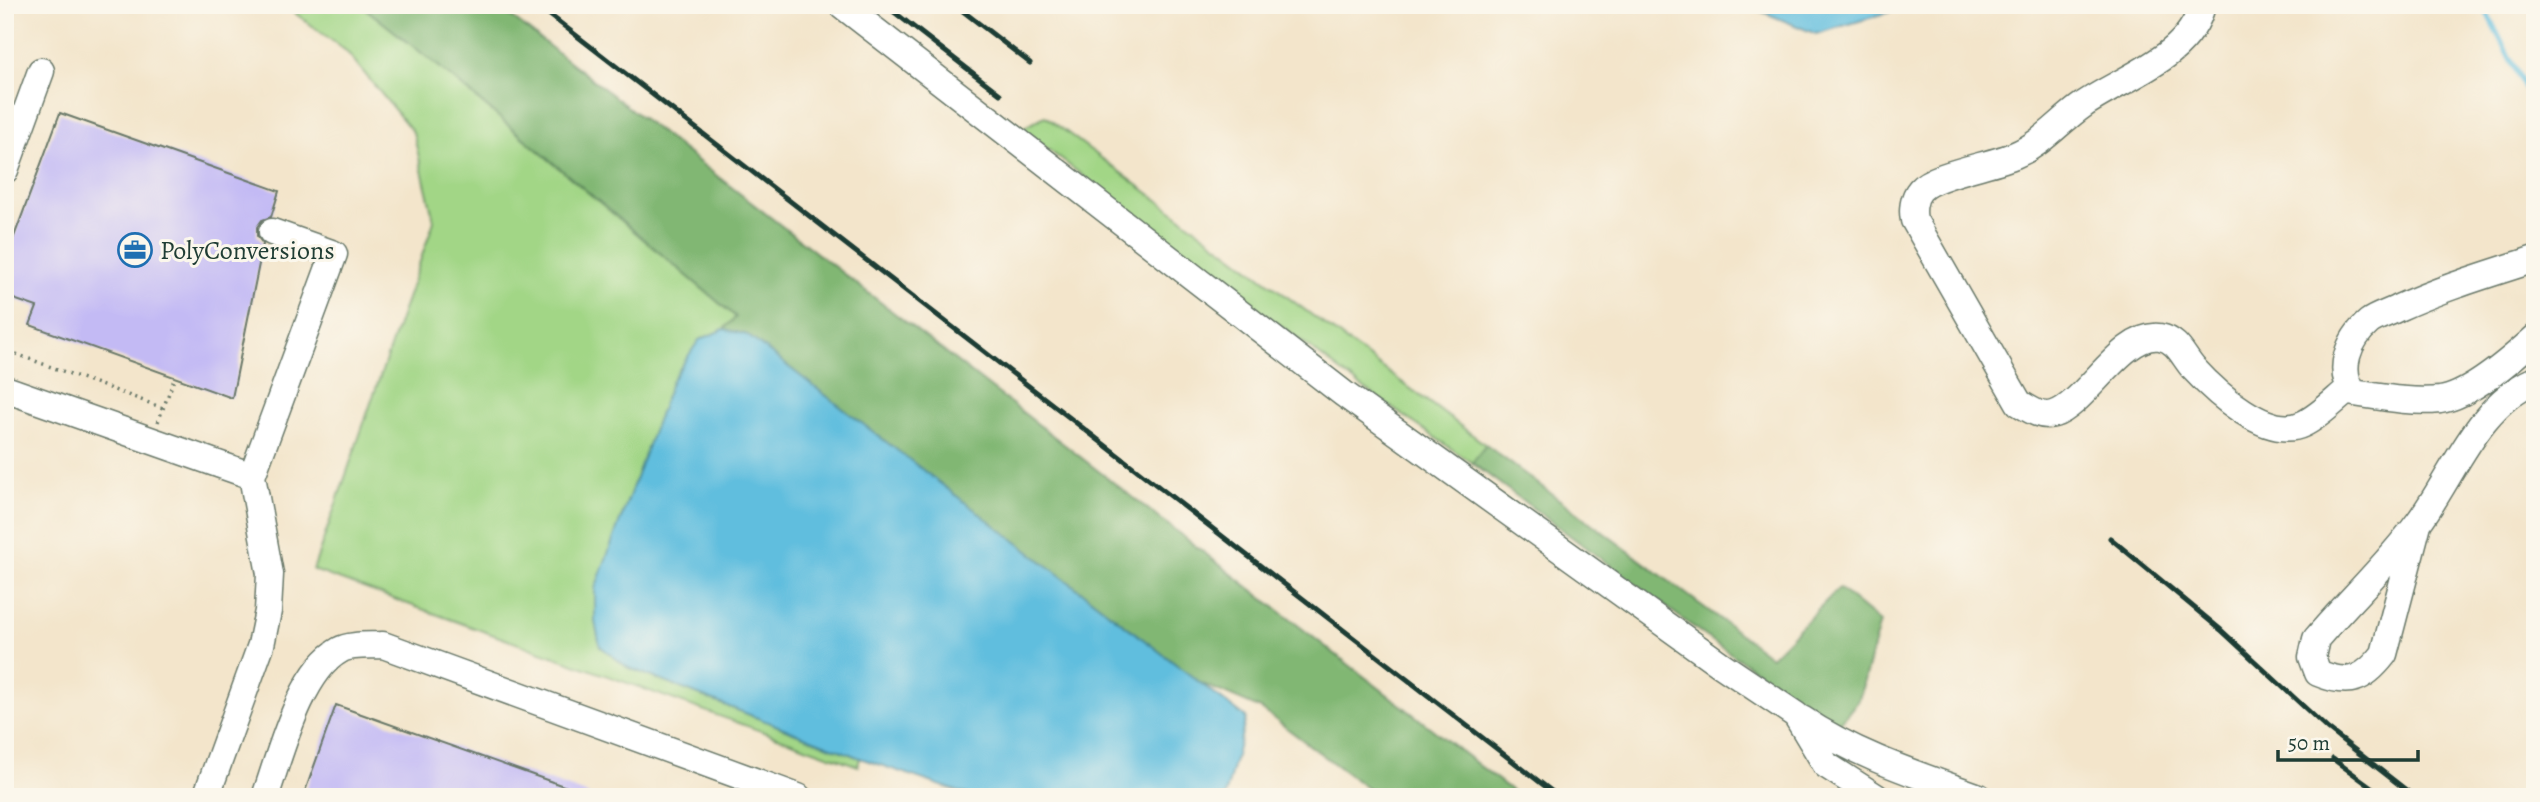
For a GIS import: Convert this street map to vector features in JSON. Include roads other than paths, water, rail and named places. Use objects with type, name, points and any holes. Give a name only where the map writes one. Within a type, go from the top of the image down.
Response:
[{"type":"lane","points":[[842,5],[1343,394],[1720,664],[1826,735],[1909,772],[1979,797]]},
{"type":"lane","points":[[2195,11],[2173,51],[2083,105],[2046,137],[2015,155],[1933,181],[1919,190],[1912,210],[1914,220],[2019,402],[2034,412],[2052,415],[2067,407],[2123,352],[2158,336],[2174,342],[2193,368],[2233,405],[2259,421],[2282,426],[2302,425],[2350,388]]},
{"type":"lane","points":[[5,170],[15,114],[41,71]]},
{"type":"lane","points":[[206,797],[261,645],[268,611],[270,574],[252,476],[334,254],[272,232]]},
{"type":"lane","points":[[2535,259],[2417,300],[2371,320],[2354,338],[2344,366],[2346,383],[2354,393],[2387,398],[2442,400],[2475,386],[2535,338]]},
{"type":"lane","points":[[2418,524],[2384,654],[2372,669],[2356,679],[2337,681],[2318,673],[2312,657],[2316,639],[2418,524],[2473,436],[2496,406],[2535,380]]},
{"type":"lane","points":[[5,389],[252,476]]},
{"type":"lane","points":[[265,797],[302,694],[317,670],[341,649],[383,645],[798,797]]},
{"type":"lane","points":[[1796,715],[1826,765],[1876,797]]},
{"type":"water","points":[[1746,5],[1913,5],[1816,34]]},
{"type":"water","points":[[724,329],[747,335],[1246,718],[1225,797],[974,797],[860,758],[627,667],[600,646],[595,622],[595,589],[672,380],[699,340]]},
{"type":"waterway","points":[[2483,5],[2535,108]]},
{"type":"railway","points":[[537,5],[1559,797]]},
{"type":"railway","points":[[885,5],[1000,94]]},
{"type":"railway","points":[[955,5],[1030,63]]},
{"type":"railway","points":[[2110,538],[2221,630],[2328,729],[2415,797]]},
{"type":"railway","points":[[2333,759],[2385,797]]},
{"type":"place","name":"PolyConversions","points":[[135,250]]}]
